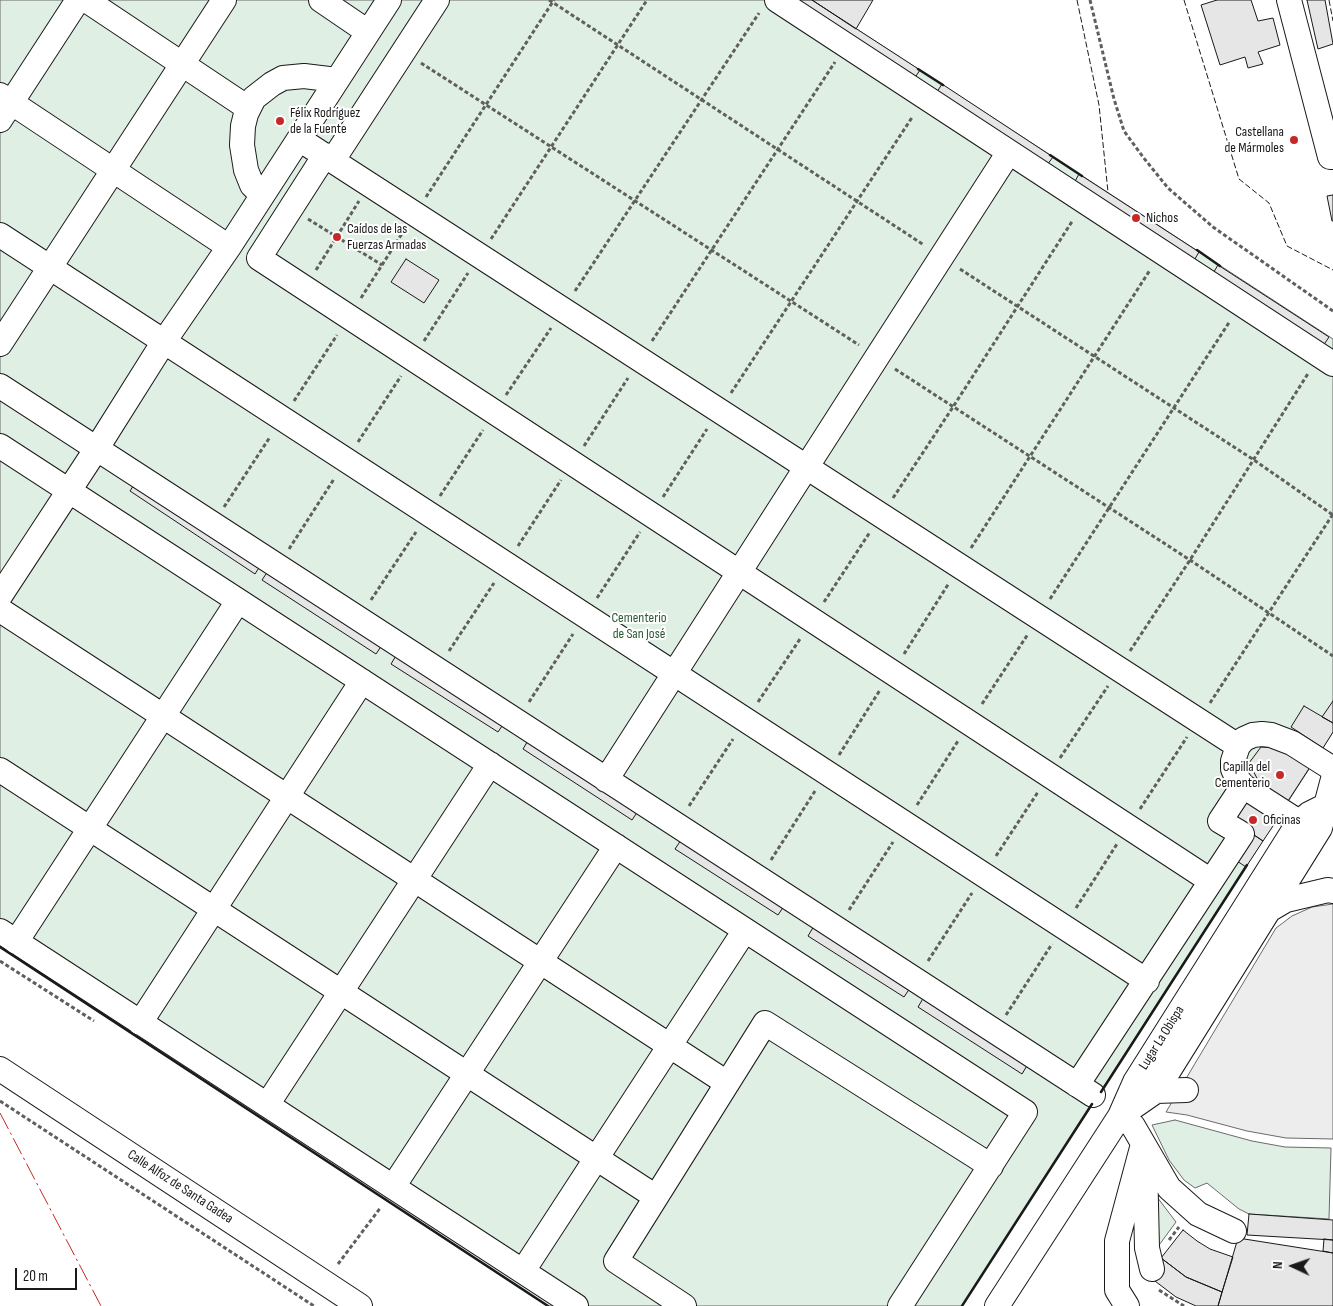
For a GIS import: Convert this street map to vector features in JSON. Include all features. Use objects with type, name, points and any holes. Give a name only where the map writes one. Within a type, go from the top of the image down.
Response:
[{"type":"street","points":[[78,0],[4,106],[113,170],[229,247]]},
{"type":"street","points":[[86,0],[248,108]]},
{"type":"street","points":[[0,344],[224,0]]},
{"type":"street","points":[[320,0],[368,32]]},
{"type":"street","points":[[0,596],[163,343],[229,247],[389,0]]},
{"type":"street","points":[[437,0],[404,51],[329,158],[291,208],[259,258],[1211,881]]},
{"type":"street","points":[[777,0],[1333,364]]},
{"type":"street","points":[[1289,0],[1330,157],[1333,157]]},
{"type":"street","points":[[262,195],[252,184],[243,156],[242,136],[248,108],[254,98],[283,78],[304,76],[337,80]]},
{"type":"street","points":[[299,139],[1238,746]]},
{"type":"street","points":[[606,780],[876,356],[1009,152]]},
{"type":"street","points":[[0,235],[163,343],[675,673],[1147,981]]},
{"type":"street","points":[[0,386],[1085,1090],[1147,981],[1242,834],[1220,820],[1243,786]]},
{"type":"street","points":[[0,446],[1025,1112],[900,1306]]},
{"type":"street","points":[[238,601],[90,828],[8,937],[576,1306]]},
{"type":"street","points":[[0,610],[727,1083]]},
{"type":"street","points":[[140,1023],[362,681]]},
{"type":"street","points":[[1299,822],[1243,786],[1233,769],[1233,761],[1238,746],[1244,739],[1253,735],[1271,735],[1292,743],[1333,769]]},
{"type":"street","points":[[266,1105],[490,764]]},
{"type":"street","points":[[0,770],[656,1197]]},
{"type":"street","points":[[1234,1231],[1198,1214],[1169,1188],[1133,1126],[1120,1116],[1156,1091],[1320,828],[1329,811],[1333,779]]},
{"type":"street","name":"Lugar La Obispa","points":[[997,1306],[1120,1116],[1135,1082],[1299,822],[1309,814],[1329,811]]},
{"type":"street","points":[[393,1187],[616,846]]},
{"type":"street","points":[[1270,910],[1286,900],[1328,890],[1333,891]]},
{"type":"street","points":[[522,1271],[745,930]]},
{"type":"street","points":[[684,1306],[616,1261],[765,1023],[991,1166]]},
{"type":"street","name":"Calle Alfoz de Santa Gadea","points":[[0,1069],[360,1306]]},
{"type":"street","points":[[1156,1091],[1186,1090]]},
{"type":"street","points":[[1143,1144],[1146,1178],[1147,1248],[1152,1266]]},
{"type":"street","points":[[1127,1306],[1117,1290],[1117,1241],[1143,1144]]},
{"type":"street","points":[[1018,1274],[1017,1297],[1019,1306]]},
{"type":"path","points":[[213,525],[554,0]]},
{"type":"path","points":[[277,566],[647,0]]},
{"type":"path","points":[[1090,0],[1099,42],[1124,131],[1142,157],[1168,188],[1213,227],[1333,310]]},
{"type":"path","points":[[404,51],[1190,560],[1333,656]]},
{"type":"path","points":[[304,288],[369,184]]},
{"type":"path","points":[[291,208],[382,265]]},
{"type":"path","points":[[995,1032],[1333,514]]},
{"type":"path","points":[[0,1101],[314,1306]]},
{"type":"path","points":[[324,1282],[381,1207]]},
{"type":"path","points":[[1183,1222],[1152,1266],[1144,1273],[1144,1278],[1184,1306]]},
{"type":"green space","name":"Cementerio de San José","points":[[0,0],[812,0],[1333,339],[1333,732],[962,1306],[548,1306],[0,947]]},
{"type":"green space","points":[[1175,1120],[1252,1141],[1285,1147],[1331,1148],[1329,1219],[1249,1214],[1239,1209],[1207,1183],[1195,1188],[1184,1180],[1169,1160],[1152,1125]]},
{"type":"green space","points":[[1154,1193],[1176,1222],[1154,1252]]},
{"type":"shaded area","points":[[1333,904],[1333,1139],[1286,1138],[1247,1131],[1187,1115],[1166,1112],[1276,928],[1292,916],[1312,907]]},
{"type":"building","points":[[796,0],[812,0],[920,70],[914,79]]},
{"type":"building","points":[[812,0],[873,0],[856,29]]},
{"type":"building","points":[[1217,0],[1251,0],[1258,21],[1273,18],[1280,45],[1258,52],[1263,64],[1248,68],[1245,57],[1220,65],[1201,5]]},
{"type":"building","points":[[1307,0],[1325,0],[1333,44],[1318,49]]},
{"type":"building","points":[[942,84],[1053,157],[1047,165],[937,92]]},
{"type":"building","name":"Nichos","points":[[1079,174],[1199,252],[1192,264],[1073,185]]},
{"type":"building","points":[[1333,195],[1333,221],[1332,221],[1327,196]]},
{"type":"building","points":[[406,259],[439,280],[424,303],[391,282]]},
{"type":"building","points":[[1218,265],[1329,337],[1323,346],[1212,275]]},
{"type":"building","points":[[135,483],[260,566],[255,574],[130,491]]},
{"type":"building","points":[[268,571],[382,645],[376,654],[262,580]]},
{"type":"building","points":[[397,654],[504,723],[498,732],[391,664]]},
{"type":"building","points":[[1333,701],[1333,723],[1322,717]]},
{"type":"building","points":[[1304,706],[1333,723],[1333,732],[1323,748],[1291,727]]},
{"type":"building","points":[[529,739],[638,811],[632,820],[523,749]]},
{"type":"building","name":"Capilla del Cementerio","points":[[1261,747],[1280,748],[1310,767],[1288,801],[1259,782],[1249,763]]},
{"type":"building","name":"Oficinas","points":[[1243,798],[1277,820],[1263,841],[1230,819]]},
{"type":"building","points":[[1248,831],[1263,841],[1246,867],[1231,857]]},
{"type":"building","points":[[681,840],[784,906],[778,915],[675,849]]},
{"type":"building","points":[[814,926],[910,988],[904,997],[808,936]]},
{"type":"building","points":[[924,997],[1028,1064],[1022,1074],[918,1007]]},
{"type":"building","points":[[1249,1214],[1333,1220],[1333,1240],[1247,1235]]},
{"type":"building","points":[[1183,1230],[1210,1249],[1233,1257],[1222,1292],[1186,1277],[1161,1258]]},
{"type":"building","points":[[1238,1238],[1333,1253],[1333,1306],[1218,1306]]},
{"type":"building","points":[[1324,1239],[1333,1240],[1333,1253],[1323,1251]]},
{"type":"building","points":[[1161,1258],[1186,1277],[1222,1292],[1218,1306],[1196,1306],[1176,1297],[1147,1275]]},
{"type":"fence","points":[[1077,0],[1099,105],[1108,192]]},
{"type":"fence","points":[[1184,0],[1239,179],[1269,203],[1287,246],[1333,270]]},
{"type":"fence","points":[[1329,0],[1333,21]]},
{"type":"wall","points":[[918,69],[943,85]]},
{"type":"wall","points":[[1050,155],[1082,176]]},
{"type":"wall","points":[[1197,250],[1220,266]]},
{"type":"wall","points":[[1101,1092],[1247,865]]},
{"type":"wall","points":[[0,947],[548,1306]]},
{"type":"wall","points":[[962,1306],[1092,1104]]},
{"type":"power","points":[[0,1113],[101,1306]]},
{"type":"place","name":"Félix Rodríguez de la Fuente","points":[[280,121]]},
{"type":"place","name":"Castellana de Mármoles","points":[[1294,140]]},
{"type":"place","name":"Nichos","points":[[1136,218]]},
{"type":"place","name":"Caídos de las Fuerzas Armadas","points":[[337,237]]},
{"type":"place","name":"Capilla del Cementerio","points":[[1280,775]]},
{"type":"place","name":"Oficinas","points":[[1253,820]]}]
